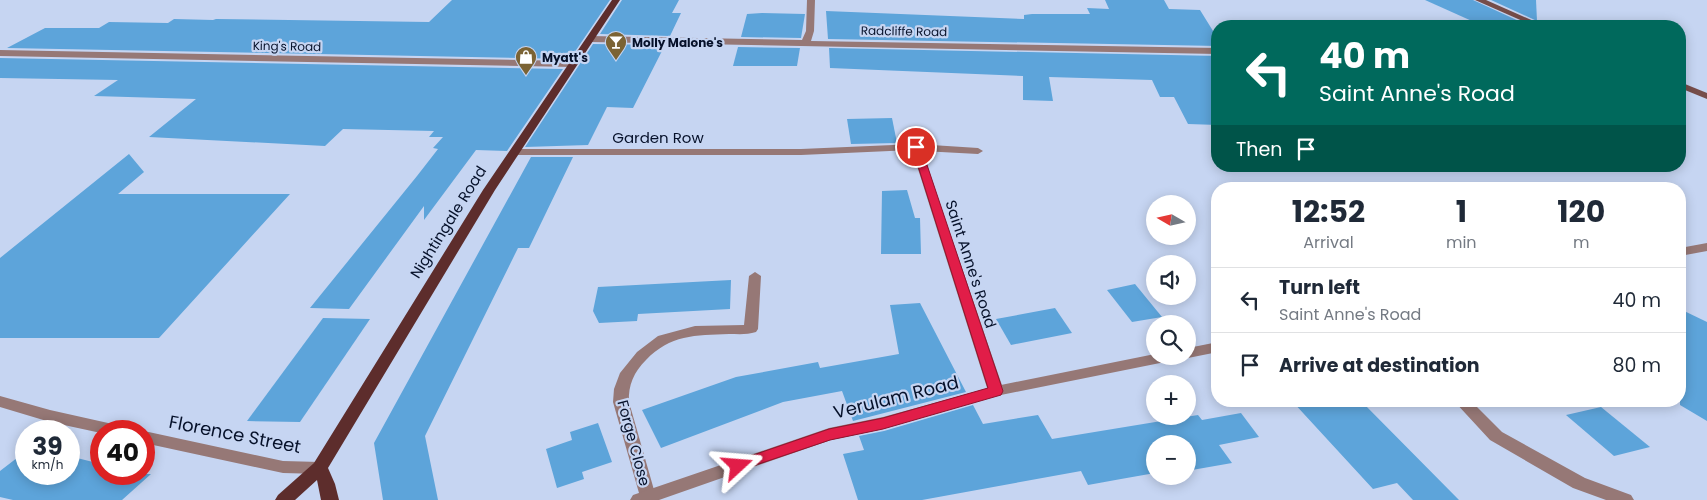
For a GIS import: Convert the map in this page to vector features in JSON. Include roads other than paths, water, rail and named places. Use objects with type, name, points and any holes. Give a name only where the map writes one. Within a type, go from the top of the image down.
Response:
[{"type":"main road","name":"Nightingale Road","points":[[284,500],[320,468],[484,198],[616,0]]},
{"type":"main road","points":[[1479,0],[1527,20]]},
{"type":"main road","points":[[1686,87],[1707,96]]},
{"type":"main road","points":[[320,468],[327,484],[330,500]]},
{"type":"street","points":[[806,41],[810,31],[812,0]]},
{"type":"street","name":"Radcliffe Road","points":[[590,39],[806,41],[1211,51]]},
{"type":"street","name":"King's Road","points":[[0,54],[572,64]]},
{"type":"street","points":[[802,140],[802,154]]},
{"type":"street","name":"Garden Row","points":[[515,152],[802,154],[916,147],[978,151]]},
{"type":"street","name":"Saint Anne's Road","points":[[916,147],[996,391]]},
{"type":"street","points":[[1686,251],[1707,247]]},
{"type":"street","name":"Forge Close","points":[[643,498],[621,402],[620,388],[626,374],[650,347],[663,339],[693,332],[751,329],[755,276]]},
{"type":"street","points":[[1196,351],[1211,348]]},
{"type":"street","name":"Verulam Road","points":[[643,498],[829,434],[883,423],[996,391],[1146,361]]},
{"type":"street","points":[[0,402],[90,425]]},
{"type":"street","points":[[1467,407],[1496,436],[1579,483],[1625,500]]},
{"type":"street","name":"Florence Street","points":[[155,439],[283,468],[320,468]]},
{"type":"place","name":"Molly Malone's","points":[[616,61]]},
{"type":"place","name":"Myatt's","points":[[526,76]]}]
